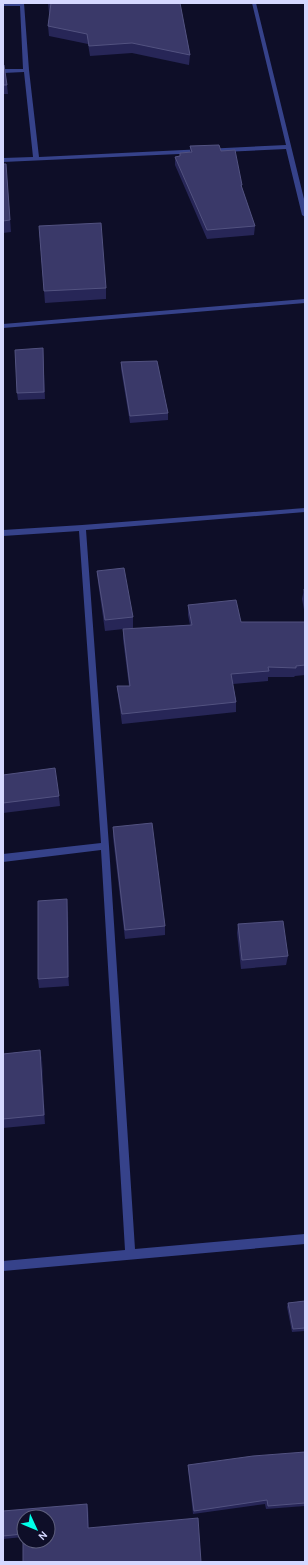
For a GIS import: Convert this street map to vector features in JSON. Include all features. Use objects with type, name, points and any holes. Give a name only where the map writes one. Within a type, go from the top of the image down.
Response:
[{"type":"street","points":[[3,4],[22,3],[26,70],[36,160]]},
{"type":"street","points":[[254,3],[305,215]]},
{"type":"street","points":[[3,71],[26,70]]},
{"type":"street","points":[[3,160],[36,160],[288,147]]},
{"type":"street","points":[[3,326],[305,301]]},
{"type":"street","points":[[3,533],[305,510]]},
{"type":"street","points":[[82,528],[105,846],[130,1254]]},
{"type":"street","points":[[3,858],[105,846]]},
{"type":"street","points":[[3,1266],[305,1239]]},
{"type":"building","points":[[51,3],[180,3],[190,55],[132,43],[89,46],[87,34],[48,26]]},
{"type":"building","points":[[4,65],[7,85],[3,85]]},
{"type":"building","points":[[219,145],[221,151],[235,150],[241,185],[255,226],[207,230],[175,157],[180,156],[180,153],[192,152],[190,146]]},
{"type":"building","points":[[3,164],[6,164],[10,220],[3,221]]},
{"type":"building","points":[[101,223],[106,288],[44,291],[39,226]]},
{"type":"building","points":[[43,348],[44,392],[17,393],[15,350]]},
{"type":"building","points":[[157,361],[168,413],[130,416],[121,362]]},
{"type":"building","points":[[124,568],[133,617],[105,620],[97,571]]},
{"type":"building","points":[[236,600],[241,622],[305,622],[305,665],[296,666],[296,668],[268,667],[269,671],[231,674],[236,702],[122,714],[117,686],[130,686],[123,629],[192,625],[188,605]]},
{"type":"building","points":[[55,768],[59,796],[3,803],[3,775]]},
{"type":"building","points":[[152,823],[165,926],[125,930],[113,827]]},
{"type":"building","points":[[67,899],[68,977],[38,979],[38,901]]},
{"type":"building","points":[[283,921],[288,956],[242,960],[238,924]]},
{"type":"building","points":[[40,1050],[44,1115],[3,1119],[3,1054]]},
{"type":"building","points":[[305,1301],[305,1328],[293,1329],[288,1303]]},
{"type":"building","points":[[305,1452],[305,1503],[268,1506],[267,1500],[194,1511],[188,1465],[253,1456]]},
{"type":"building","points":[[87,1504],[88,1528],[198,1518],[201,1562],[23,1562],[23,1549],[56,1549],[56,1509],[27,1509]]},
{"type":"building","points":[[16,1510],[16,1535],[3,1536],[3,1511]]}]
